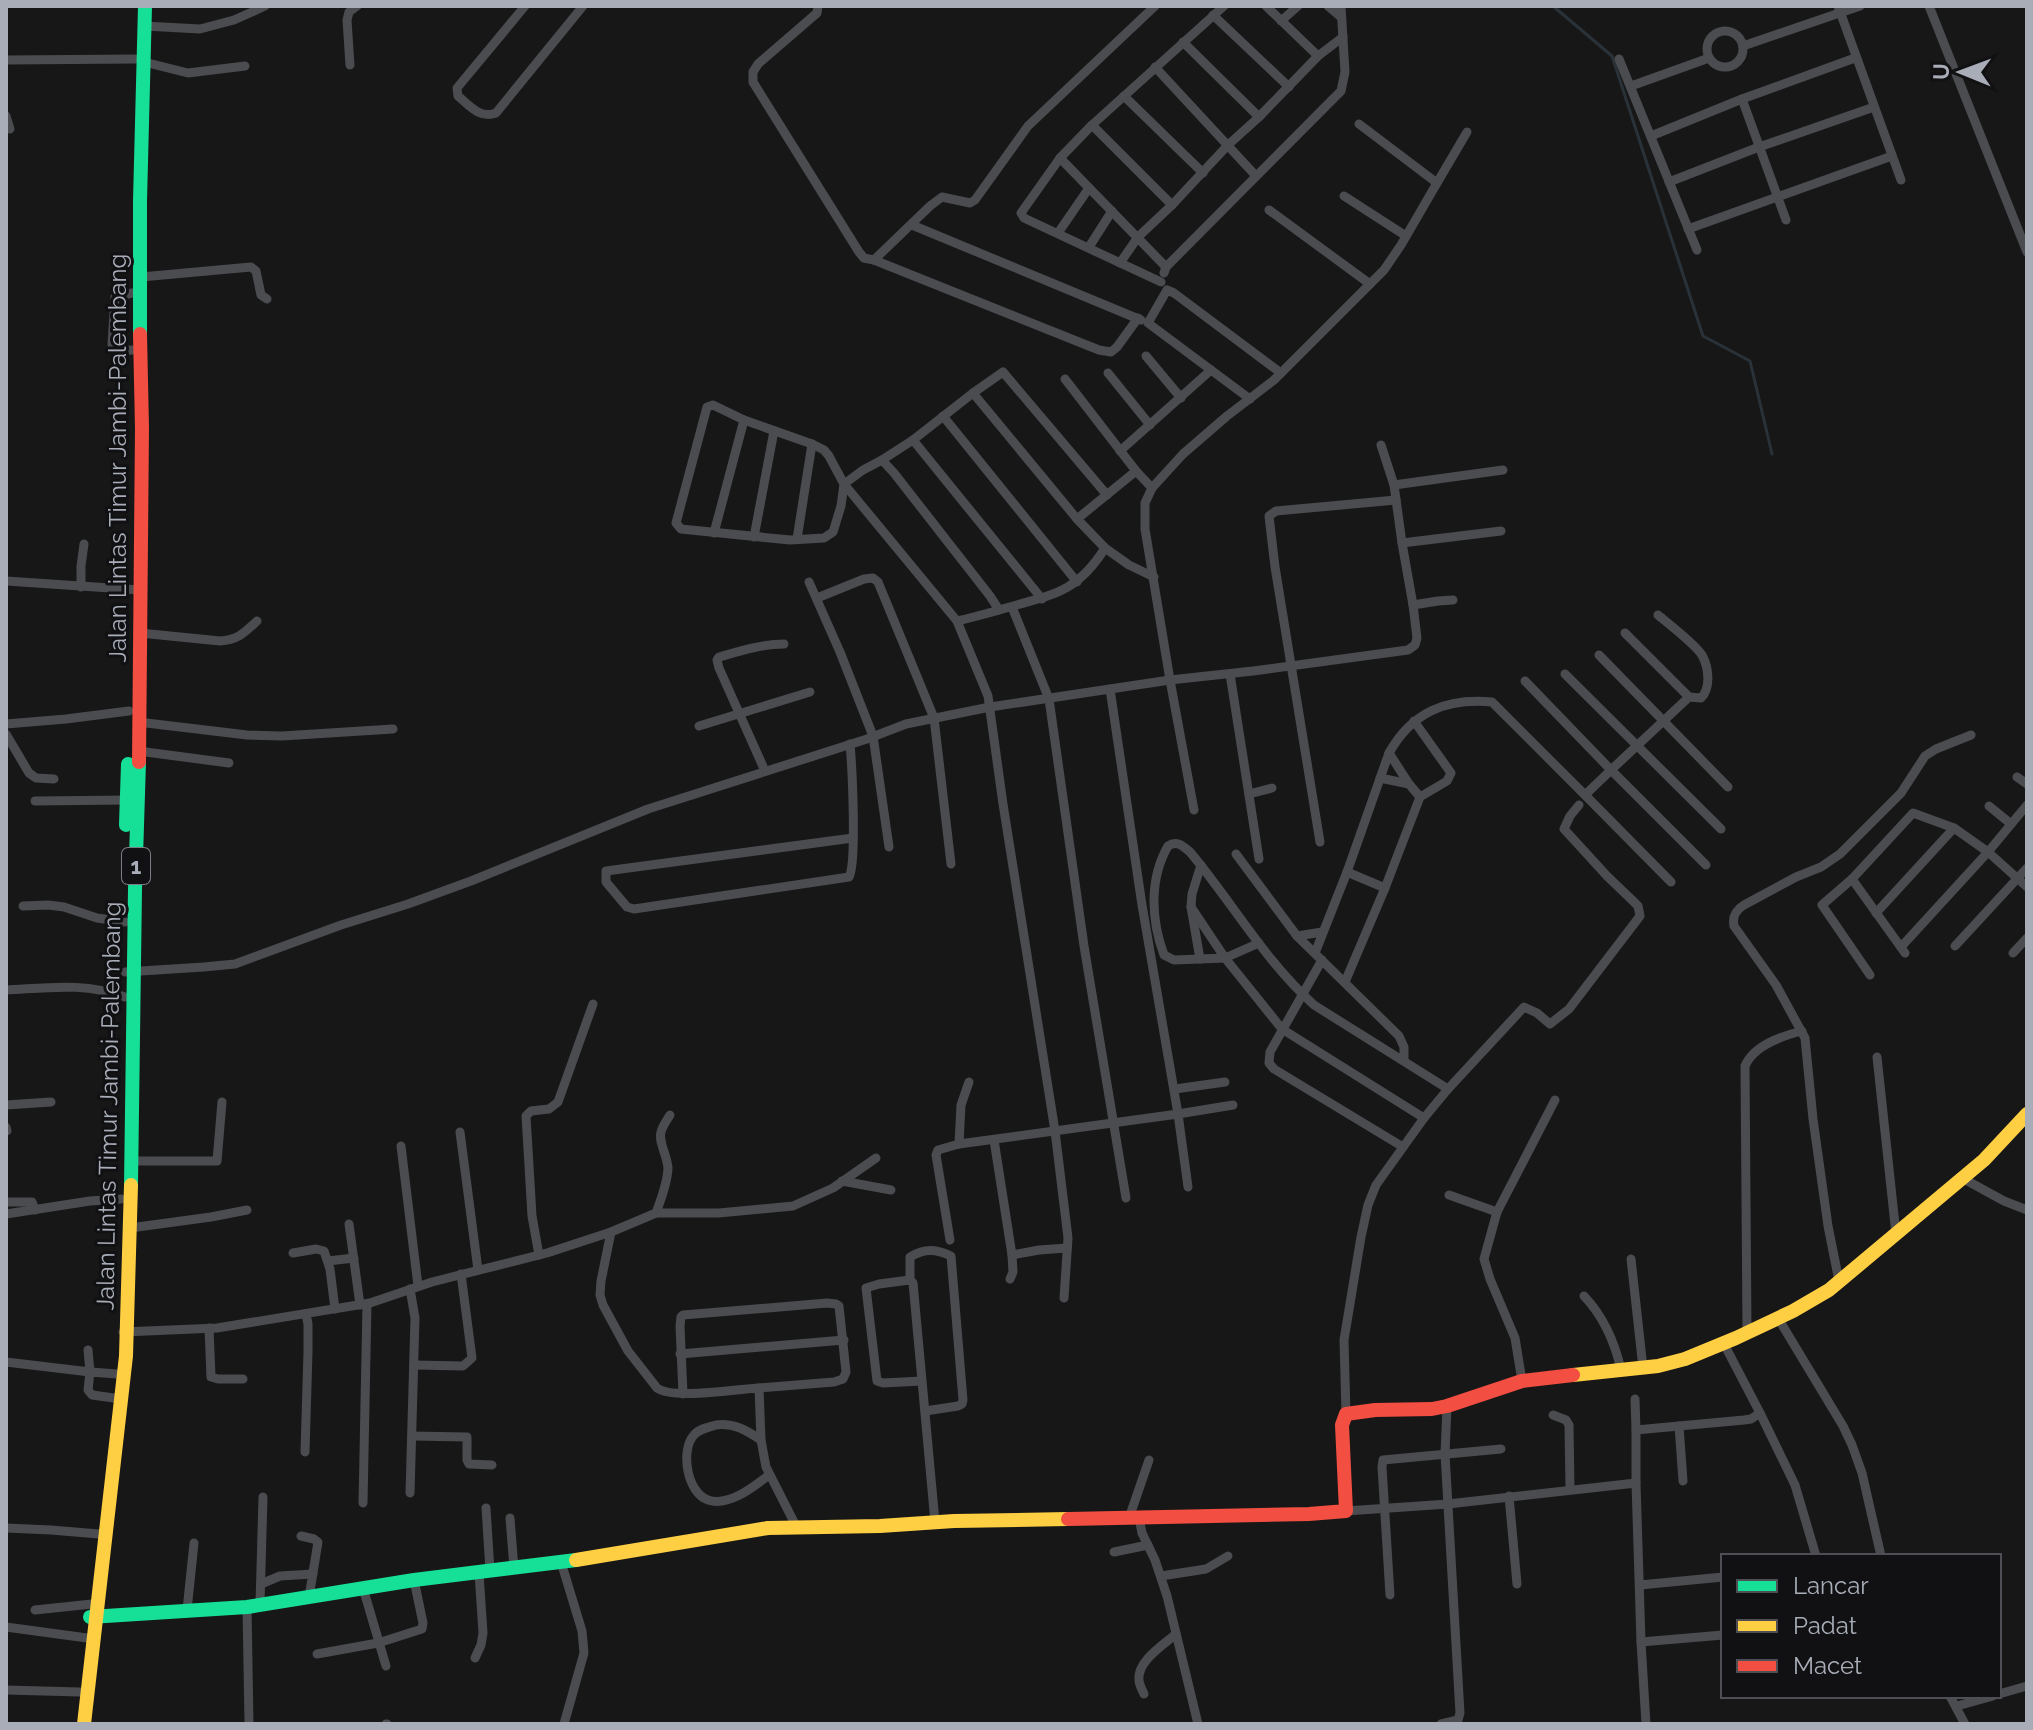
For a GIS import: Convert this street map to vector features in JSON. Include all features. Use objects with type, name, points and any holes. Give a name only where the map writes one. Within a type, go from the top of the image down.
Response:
[{"type":"main road","name":"Jalan Lintas Timur Jambi-Palembang","points":[[77,1724],[117,1446],[130,1228],[129,972],[138,751],[133,716],[141,277],[139,61],[134,6]]},
{"type":"main road","name":"Jalan Lintas Timur Jambi-Palembang","points":[[84,1724],[99,1534],[123,1332],[121,1199],[125,997],[129,972],[125,922],[127,800],[140,633],[135,590],[132,293],[139,61],[145,6]]},
{"type":"main road","points":[[93,1612],[254,1605],[414,1580],[561,1562],[743,1531],[796,1526],[1346,1511],[1342,1425],[1346,1414],[1447,1406],[1522,1381],[1667,1364],[1747,1332],[1804,1305],[1839,1281],[1984,1160],[2027,1114]]},
{"type":"street","points":[[144,26],[200,29],[234,20],[265,6]]},
{"type":"street","points":[[350,65],[347,20],[349,12],[357,6]]},
{"type":"street","points":[[525,6],[457,88],[458,96],[480,114],[488,116],[496,113],[583,6]]},
{"type":"street","points":[[818,6],[817,13],[758,64],[753,72],[753,82],[864,258],[1099,350],[1111,352],[1138,318]]},
{"type":"street","points":[[874,260],[942,197],[970,203],[975,200],[1028,126],[1155,6]]},
{"type":"street","points":[[1224,6],[1092,125],[1060,158],[1021,213],[1024,218],[1164,286],[1281,373]]},
{"type":"street","points":[[1266,6],[1318,56]]},
{"type":"street","points":[[1281,21],[1298,6]]},
{"type":"street","points":[[1148,323],[1164,286],[1166,267],[1341,91],[1345,72],[1341,12],[1328,6]]},
{"type":"street","points":[[1743,46],[1839,9],[1860,6]]},
{"type":"street","points":[[1929,6],[2027,252]]},
{"type":"street","points":[[1839,9],[1901,180]]},
{"type":"street","points":[[1213,15],[1289,87]]},
{"type":"street","points":[[1720,31],[1737,35],[1743,46],[1740,58],[1731,66],[1719,66],[1709,58],[1707,45],[1720,31]]},
{"type":"street","points":[[1120,263],[1138,237],[1228,145],[1318,56],[1343,37]]},
{"type":"street","points":[[1183,42],[1259,117]]},
{"type":"street","points":[[1631,86],[1709,58]]},
{"type":"street","points":[[1651,136],[1855,58]]},
{"type":"street","points":[[1619,59],[1697,250]]},
{"type":"street","points":[[6,60],[139,61],[188,73],[245,66]]},
{"type":"street","points":[[1155,67],[1256,176]]},
{"type":"street","points":[[1124,96],[1203,173]]},
{"type":"street","points":[[1742,99],[1786,220]]},
{"type":"street","points":[[1669,182],[1874,107]]},
{"type":"street","points":[[6,116],[10,129]]},
{"type":"street","points":[[1359,124],[1437,183]]},
{"type":"street","points":[[1092,125],[1172,205]]},
{"type":"street","points":[[1194,810],[1144,522],[1145,503],[1152,488],[1183,454],[1281,373],[1384,270],[1467,132]]},
{"type":"street","points":[[1688,229],[1892,156]]},
{"type":"street","points":[[1060,158],[1166,267]]},
{"type":"street","points":[[1058,233],[1089,188]]},
{"type":"street","points":[[1344,196],[1406,236]]},
{"type":"street","points":[[1269,210],[1370,284]]},
{"type":"street","points":[[1089,247],[1112,211]]},
{"type":"street","points":[[912,225],[1148,323],[1250,399]]},
{"type":"street","points":[[141,277],[251,267],[256,271],[261,295],[267,299]]},
{"type":"street","points":[[1146,356],[1181,398]]},
{"type":"street","points":[[1120,451],[1211,370]]},
{"type":"street","points":[[1064,1298],[1068,1238],[1055,1131],[990,707],[957,621],[844,484],[829,456],[820,447],[744,420],[716,406],[707,407],[676,523],[681,529],[754,537],[797,539],[831,535],[841,506],[844,484],[913,440],[1000,373],[1005,373],[1107,495]]},
{"type":"street","points":[[1108,373],[1150,425]]},
{"type":"street","points":[[1065,379],[1152,488]]},
{"type":"street","points":[[973,393],[1077,519],[1105,548],[1129,565],[1154,577]]},
{"type":"street","points":[[943,416],[1077,582]]},
{"type":"street","points":[[714,533],[744,420]]},
{"type":"street","points":[[754,537],[774,431]]},
{"type":"street","points":[[913,440],[1042,599]]},
{"type":"street","points":[[797,539],[812,444]]},
{"type":"street","points":[[129,972],[235,964],[408,904],[648,809],[906,724],[990,707],[1170,680],[1411,649],[1417,638],[1413,605],[1394,485],[1381,445]]},
{"type":"street","points":[[882,460],[999,610]]},
{"type":"street","points":[[1394,485],[1503,470]]},
{"type":"street","points":[[1077,519],[1136,471]]},
{"type":"street","points":[[1320,842],[1269,516],[1276,511],[1396,500]]},
{"type":"street","points":[[1402,543],[1501,531]]},
{"type":"street","points":[[81,587],[84,544]]},
{"type":"street","points":[[957,621],[1042,599],[1068,588],[1096,563],[1105,548]]},
{"type":"street","points":[[817,598],[864,579],[873,578],[878,582],[934,718],[951,864]]},
{"type":"street","points":[[6,581],[135,590]]},
{"type":"street","points":[[809,582],[873,736],[889,847]]},
{"type":"street","points":[[1413,605],[1453,600]]},
{"type":"street","points":[[1012,607],[1049,699],[1084,946],[1126,1198]]},
{"type":"street","points":[[1625,633],[1689,697],[1701,698],[1707,690],[1704,660],[1658,615]]},
{"type":"street","points":[[140,633],[232,640],[257,621]]},
{"type":"street","points":[[765,771],[717,660],[770,644],[784,644]]},
{"type":"street","points":[[1599,655],[1728,787]]},
{"type":"street","points":[[1230,674],[1259,859]]},
{"type":"street","points":[[1565,674],[1721,829]]},
{"type":"street","points":[[1525,681],[1706,865]]},
{"type":"street","points":[[1110,689],[1188,1187]]},
{"type":"street","points":[[699,726],[810,692]]},
{"type":"street","points":[[1585,795],[1689,697]]},
{"type":"street","points":[[1403,1147],[1271,1066],[1269,1059],[1282,1029],[1303,995],[1318,957],[1322,932],[1389,753],[1414,721],[1427,712],[1449,704],[1492,702],[1671,882]]},
{"type":"street","points":[[6,724],[133,716],[247,735],[282,736],[393,729]]},
{"type":"street","points":[[1345,982],[1420,797],[1447,781],[1451,773],[1414,721]]},
{"type":"street","points":[[6,734],[29,773],[36,778],[54,779]]},
{"type":"street","points":[[1839,1281],[1821,1180],[1810,1099],[1807,1046],[1776,985],[1734,926],[1733,918],[1744,905],[1821,867],[1840,854],[1901,793],[1925,756],[1971,735]]},
{"type":"street","points":[[850,744],[853,838],[853,871],[847,879],[634,909],[627,907],[605,878],[606,871],[853,838]]},
{"type":"street","points":[[138,751],[229,763]]},
{"type":"street","points":[[1389,753],[1420,797]]},
{"type":"street","points":[[2017,777],[2027,784]]},
{"type":"street","points":[[1380,778],[1409,784]]},
{"type":"street","points":[[1249,794],[1272,788]]},
{"type":"street","points":[[35,801],[127,800]]},
{"type":"street","points":[[1346,1414],[1344,1340],[1368,1205],[1376,1185],[1448,1089],[1524,1007],[1550,1024],[1565,1013],[1640,916],[1638,906],[1564,829],[1579,805]]},
{"type":"street","points":[[1852,879],[1903,950],[2027,805]]},
{"type":"street","points":[[1989,806],[2011,824]]},
{"type":"street","points":[[1870,975],[1822,905],[1852,879],[1913,813],[1954,828],[1988,852],[2027,887]]},
{"type":"street","points":[[1876,913],[1954,828]]},
{"type":"street","points":[[1259,943],[1225,958],[1174,960],[1164,955],[1153,905],[1162,858],[1168,846],[1181,844],[1201,865],[1259,943],[1314,1005],[1448,1089]]},
{"type":"street","points":[[1236,854],[1297,936],[1399,1036],[1404,1047],[1404,1060]]},
{"type":"street","points":[[1200,959],[1191,907],[1201,865]]},
{"type":"street","points":[[1955,946],[2027,868]]},
{"type":"street","points":[[1347,872],[1385,888]]},
{"type":"street","points":[[23,906],[64,907],[97,918],[125,922]]},
{"type":"street","points":[[1191,907],[1225,958],[1282,1029],[1424,1118]]},
{"type":"street","points":[[1297,936],[1322,932]]},
{"type":"street","points":[[2013,953],[2027,938]]},
{"type":"street","points":[[6,990],[79,986],[125,997]]},
{"type":"street","points":[[548,1252],[532,1216],[526,1116],[531,1111],[553,1107],[558,1102],[593,1004]]},
{"type":"street","points":[[1747,1332],[1745,1066],[1748,1058],[1769,1043],[1802,1031]]},
{"type":"street","points":[[1877,1057],[1896,1234]]},
{"type":"street","points":[[959,1144],[961,1105],[969,1082]]},
{"type":"street","points":[[1175,1089],[1225,1082]]},
{"type":"street","points":[[1522,1381],[1515,1338],[1484,1263],[1497,1212],[1555,1100]]},
{"type":"street","points":[[6,1105],[51,1102]]},
{"type":"street","points":[[131,1161],[217,1161],[222,1102]]},
{"type":"street","points":[[950,1240],[936,1155],[938,1150],[959,1144],[1233,1105]]},
{"type":"street","points":[[656,1213],[668,1169],[660,1133],[670,1115]]},
{"type":"street","points":[[460,1132],[478,1270]]},
{"type":"street","points":[[994,1140],[1012,1255],[1013,1272],[1010,1279]]},
{"type":"street","points":[[401,1146],[415,1318],[410,1493]]},
{"type":"street","points":[[123,1332],[209,1328],[363,1304],[548,1252],[611,1232],[656,1213],[719,1213],[793,1206],[833,1188],[876,1158]]},
{"type":"street","points":[[1962,1178],[2027,1210]]},
{"type":"street","points":[[842,1181],[891,1190]]},
{"type":"street","points":[[1449,1195],[1497,1212]]},
{"type":"street","points":[[6,1214],[121,1199]]},
{"type":"street","points":[[6,1202],[32,1202],[35,1210]]},
{"type":"street","points":[[130,1228],[247,1210]]},
{"type":"street","points":[[349,1224],[363,1304],[363,1503]]},
{"type":"street","points":[[611,1232],[600,1295],[609,1319],[628,1351],[663,1392],[683,1394],[843,1379],[846,1372],[841,1310],[832,1303],[683,1315],[680,1320],[683,1394]]},
{"type":"street","points":[[1012,1255],[1067,1248]]},
{"type":"street","points":[[293,1253],[321,1249],[327,1255],[335,1309]]},
{"type":"street","points":[[925,1411],[958,1406],[963,1400],[951,1256],[930,1250],[919,1251],[910,1257],[910,1280],[914,1287],[922,1381],[935,1522]]},
{"type":"street","points":[[328,1261],[354,1258]]},
{"type":"street","points":[[1631,1259],[1643,1368]]},
{"type":"street","points":[[414,1365],[463,1366],[472,1358],[461,1274]]},
{"type":"street","points":[[910,1280],[866,1288],[876,1378],[883,1383],[922,1381]]},
{"type":"street","points":[[1584,1296],[1594,1307],[1616,1348],[1621,1370]]},
{"type":"street","points":[[305,1452],[306,1314]]},
{"type":"street","points":[[1778,1318],[1852,1445],[1862,1473],[1881,1554]]},
{"type":"street","points":[[209,1328],[211,1377],[243,1379]]},
{"type":"street","points":[[680,1354],[844,1340]]},
{"type":"street","points":[[1723,1342],[1795,1485],[1815,1554]]},
{"type":"street","points":[[88,1350],[89,1393],[114,1398]]},
{"type":"street","points":[[6,1362],[117,1374]]},
{"type":"street","points":[[759,1388],[761,1440],[769,1475],[796,1526]]},
{"type":"street","points":[[1635,1399],[1646,1724]]},
{"type":"street","points":[[1441,1724],[1458,1720],[1460,1716],[1445,1454],[1447,1406]]},
{"type":"street","points":[[1636,1430],[1744,1420],[1760,1413]]},
{"type":"street","points":[[1553,1415],[1566,1420],[1569,1425],[1570,1489]]},
{"type":"street","points":[[761,1440],[740,1428],[723,1424],[695,1433],[688,1443],[686,1463],[690,1481],[697,1493],[708,1500],[721,1500],[734,1498],[769,1475]]},
{"type":"street","points":[[1679,1426],[1683,1481]]},
{"type":"street","points":[[412,1436],[467,1437],[468,1462],[492,1465]]},
{"type":"street","points":[[1390,1595],[1383,1460],[1501,1449]]},
{"type":"street","points":[[1149,1460],[1134,1518],[1161,1576],[1198,1724]]},
{"type":"street","points":[[1346,1511],[1448,1504],[1636,1483]]},
{"type":"street","points":[[1509,1496],[1517,1584]]},
{"type":"street","points":[[249,1724],[254,1605],[261,1584],[263,1497]]},
{"type":"street","points":[[475,1658],[483,1633],[486,1508]]},
{"type":"street","points":[[510,1518],[514,1568]]},
{"type":"street","points":[[6,1528],[99,1534]]},
{"type":"street","points":[[301,1536],[318,1542],[309,1597]]},
{"type":"street","points":[[187,1610],[194,1543]]},
{"type":"street","points":[[1114,1552],[1148,1545]]},
{"type":"street","points":[[1161,1576],[1206,1569],[1228,1556]]},
{"type":"street","points":[[561,1562],[582,1631],[584,1653],[564,1724]]},
{"type":"street","points":[[261,1584],[280,1576],[313,1574]]},
{"type":"street","points":[[1640,1585],[1721,1577]]},
{"type":"street","points":[[317,1654],[378,1643],[419,1631],[423,1627],[414,1580]]},
{"type":"street","points":[[363,1588],[386,1666]]},
{"type":"street","points":[[35,1610],[93,1612]]},
{"type":"street","points":[[6,1627],[87,1638]]},
{"type":"street","points":[[1144,1694],[1138,1679],[1141,1669],[1176,1634]]},
{"type":"street","points":[[1641,1642],[1721,1635]]},
{"type":"street","points":[[2001,1693],[2027,1686]]},
{"type":"street","points":[[6,1690],[80,1692]]},
{"type":"street","points":[[1951,1698],[1965,1724]]},
{"type":"street","points":[[1957,1706],[1986,1698]]},
{"type":"waterway","points":[[1553,6],[1612,56],[1703,336],[1750,361],[1772,454]]},
{"type":"traffic: fast","points":[[140,334],[145,6]]},
{"type":"traffic: fast","points":[[131,1185],[139,762]]},
{"type":"traffic: fast","points":[[126,825],[128,764]]},
{"type":"traffic: fast","points":[[90,1617],[247,1607],[414,1580],[576,1560]]},
{"type":"traffic: slow","points":[[1573,1375],[1658,1366],[1685,1359],[1793,1311],[1829,1290],[1984,1160],[2027,1114]]},
{"type":"traffic: slow","points":[[84,1724],[126,1356],[131,1185]]},
{"type":"traffic: slow","points":[[576,1560],[768,1528],[1068,1519]]},
{"type":"traffic: jam","points":[[139,762],[140,334]]},
{"type":"traffic: jam","points":[[1068,1519],[1346,1511],[1342,1425],[1346,1414],[1432,1409],[1522,1381],[1573,1375]]}]
